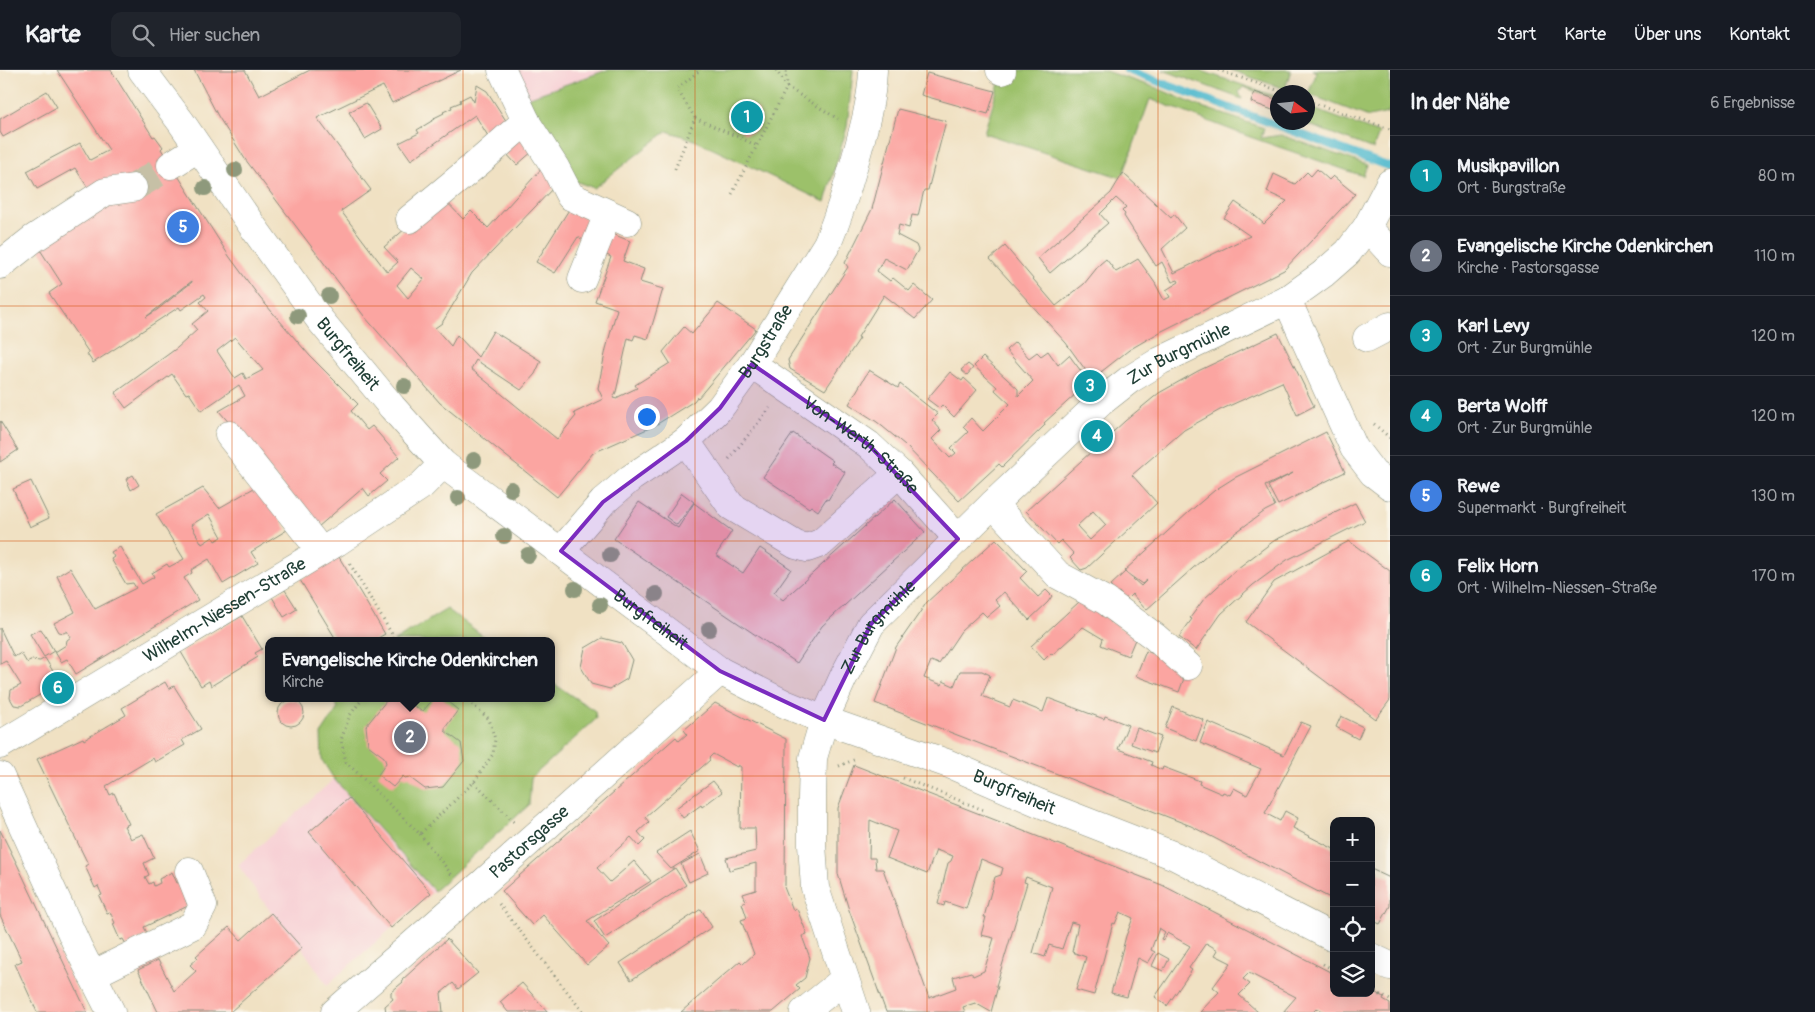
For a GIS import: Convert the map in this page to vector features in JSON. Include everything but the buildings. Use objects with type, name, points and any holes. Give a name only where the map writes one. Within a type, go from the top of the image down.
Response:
[{"type":"street","name":"Burgfreiheit","points":[[142,70],[181,122],[320,320],[392,407],[443,464],[720,671],[785,704],[824,720],[949,764],[1039,803],[1175,856],[1330,936]]},
{"type":"street","points":[[160,70],[181,122]]},
{"type":"street","points":[[502,70],[526,121],[555,167],[570,196],[617,218],[582,279]]},
{"type":"street","name":"Burgstraße","points":[[561,551],[604,502],[631,478],[686,441],[720,408],[752,364],[827,244],[839,216],[869,104],[873,70]]},
{"type":"street","points":[[410,218],[526,121]]},
{"type":"street","points":[[171,165],[198,148]]},
{"type":"street","name":"Zur Burgmühle","points":[[856,1012],[815,888],[812,844],[813,758],[824,720],[842,678],[871,624],[993,504],[1101,402],[1129,380],[1160,361],[1287,300],[1336,263],[1348,252],[1367,227],[1390,183]]},
{"type":"street","points":[[0,266],[33,239],[105,192],[133,188]]},
{"type":"street","points":[[1367,227],[1390,252]]},
{"type":"street","points":[[1287,300],[1354,448],[1373,473],[1390,486]]},
{"type":"street","name":"Von-Werth-Straße","points":[[752,364],[869,445],[899,473],[958,539]]},
{"type":"street","points":[[229,435],[329,546]]},
{"type":"street","points":[[686,441],[731,506],[747,514],[750,518],[755,510],[796,545],[807,548],[820,543],[899,473]]},
{"type":"street","name":"Wilhelm-Niessen-Straße","points":[[0,745],[329,546],[421,486],[443,464]]},
{"type":"street","points":[[993,504],[1058,575],[1106,601],[1155,637],[1188,666]]},
{"type":"street","name":"Pastorsgasse","points":[[335,1012],[720,671]]},
{"type":"street","points":[[0,776],[111,1012]]},
{"type":"street","points":[[92,975],[193,925],[203,906],[189,872]]},
{"type":"street","points":[[1375,959],[1390,966]]},
{"type":"street","points":[[804,1012],[845,979]]},
{"type":"path","points":[[700,70],[677,89],[695,118],[758,146]]},
{"type":"path","points":[[776,70],[788,87],[862,134]]},
{"type":"path","points":[[732,194],[788,87],[786,70]]},
{"type":"path","points":[[1218,70],[1270,88]]},
{"type":"path","points":[[1315,103],[1390,129]]},
{"type":"path","points":[[675,169],[695,118]]},
{"type":"path","points":[[712,480],[787,388]]},
{"type":"path","points":[[329,546],[393,637]]},
{"type":"path","points":[[360,702],[350,715],[341,740],[346,762],[476,889],[583,1012]]},
{"type":"path","points":[[420,834],[474,782],[493,754],[495,739],[489,719],[470,702]]},
{"type":"path","points":[[474,782],[531,839]]},
{"type":"path","points":[[1375,992],[1390,1000]]},
{"type":"highlighted area","points":[[752,364],[869,445],[958,539],[871,624],[824,720],[720,671],[561,551],[603,502],[686,441],[720,408]]},
{"type":"shaded area","points":[[515,70],[607,70],[527,98]]},
{"type":"shaded area","points":[[334,779],[434,891],[327,985],[302,948],[270,911],[238,865]]},
{"type":"green space","points":[[607,70],[853,70],[847,127],[825,202],[692,139],[667,131],[594,188],[572,180],[527,98]]},
{"type":"green space","points":[[1003,70],[1102,70],[1157,88],[1196,105],[1264,128],[1261,138],[1281,135],[1367,165],[1363,176],[1250,137],[1150,99],[1122,178],[984,133]]},
{"type":"green space","points":[[1163,70],[1199,70],[1270,95],[1270,97],[1243,87],[1239,92],[1242,99]]},
{"type":"green space","points":[[1230,70],[1291,70],[1286,85],[1273,85]]},
{"type":"green space","points":[[1312,70],[1384,70],[1390,72],[1390,107],[1388,113],[1369,117],[1315,97],[1315,85],[1312,85],[1317,72]]},
{"type":"green space","points":[[1315,110],[1379,133],[1373,149],[1315,127]]},
{"type":"green space","points":[[447,609],[485,637],[401,637]]},
{"type":"green space","points":[[555,685],[595,711],[596,719],[531,778],[529,805],[434,891],[334,779],[322,760],[321,734],[338,708],[335,702],[555,702]]},
{"type":"waterway","points":[[1127,70],[1390,167]]},
{"type":"tunnel","points":[[133,188],[171,165]]},
{"type":"place","name":"Musikpavillon","points":[[747,117]]},
{"type":"place","name":"Rewe","points":[[183,227]]},
{"type":"place","name":"Karl Levy","points":[[1090,386]]},
{"type":"place","name":"Berta Wolff","points":[[1097,436]]},
{"type":"place","name":"Felix Horn","points":[[58,688]]},
{"type":"place","name":"Evangelische Kirche Odenkirchen","points":[[410,737]]}]
